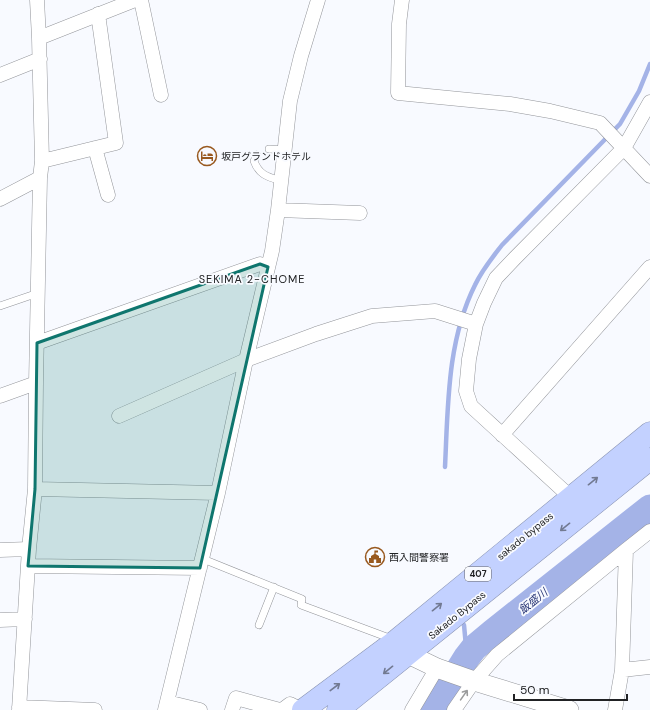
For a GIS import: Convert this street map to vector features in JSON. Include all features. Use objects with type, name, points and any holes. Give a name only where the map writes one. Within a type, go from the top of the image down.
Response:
[{"type":"highway","name":"sakado bypass","points":[[303,710],[402,647],[579,504],[650,434]]},
{"type":"highway","name":"407","points":[[579,504],[650,459]]},
{"type":"highway","name":"407","points":[[338,710],[402,647]]},
{"type":"street","points":[[37,0],[42,161],[40,178],[35,489],[29,549],[19,708],[95,710]]},
{"type":"street","points":[[39,38],[135,0]]},
{"type":"street","points":[[141,0],[161,95]]},
{"type":"street","points":[[200,710],[166,706],[202,564],[246,360],[272,251],[290,101],[301,56],[318,0]]},
{"type":"street","points":[[402,0],[399,24],[398,92],[510,104],[550,111],[600,123],[650,176]]},
{"type":"street","points":[[42,161],[116,143],[98,14]]},
{"type":"street","points":[[0,75],[40,59]]},
{"type":"street","points":[[579,504],[471,406],[466,391],[468,359],[476,324],[496,278],[624,148],[650,102]]},
{"type":"street","points":[[95,148],[108,195]]},
{"type":"street","points":[[0,199],[40,178]]},
{"type":"street","points":[[278,210],[360,213]]},
{"type":"street","points":[[37,342],[260,264],[268,267]]},
{"type":"street","points":[[502,435],[650,268]]},
{"type":"street","points":[[119,416],[246,360],[316,334],[372,316],[435,311],[476,324]]},
{"type":"street","points":[[0,396],[36,383]]},
{"type":"street","points":[[35,489],[218,493]]},
{"type":"street","points":[[454,710],[471,680],[497,655],[626,550],[648,536]]},
{"type":"street","points":[[0,550],[29,549]]},
{"type":"street","points":[[615,710],[622,670],[626,550]]},
{"type":"street","points":[[28,566],[202,564]]},
{"type":"street","points":[[0,620],[25,619]]},
{"type":"street","points":[[402,647],[440,669],[569,710]]},
{"type":"street","points":[[622,670],[650,667]]},
{"type":"street","points":[[412,710],[440,669]]},
{"type":"street","points":[[232,710],[236,698],[281,710],[290,704],[303,710]]},
{"type":"lane","points":[[269,149],[285,150]]},
{"type":"lane","points":[[257,155],[254,161],[259,170],[271,178],[281,181]]},
{"type":"lane","points":[[0,306],[38,293]]},
{"type":"lane","points":[[202,564],[274,587],[302,599],[301,606],[402,647]]},
{"type":"lane","points":[[259,625],[274,587]]},
{"type":"highlighted area","points":[[260,264],[268,267],[200,568],[28,566],[35,489],[37,343]]},
{"type":"waterway","points":[[445,467],[448,397],[454,351],[466,306],[478,280],[487,264],[502,245],[620,124],[639,91],[650,64]]},
{"type":"waterway","name":"飯盛川","points":[[434,710],[474,648],[650,508]]},
{"type":"waterway","points":[[464,625],[467,657]]},
{"type":"place","name":"坂戸グランドホテル","points":[[207,156]]},
{"type":"place","name":"西入間警察署","points":[[375,557]]},
{"type":"district","name":"SEKIMA 2-CHOME","points":[[252,279]]}]
